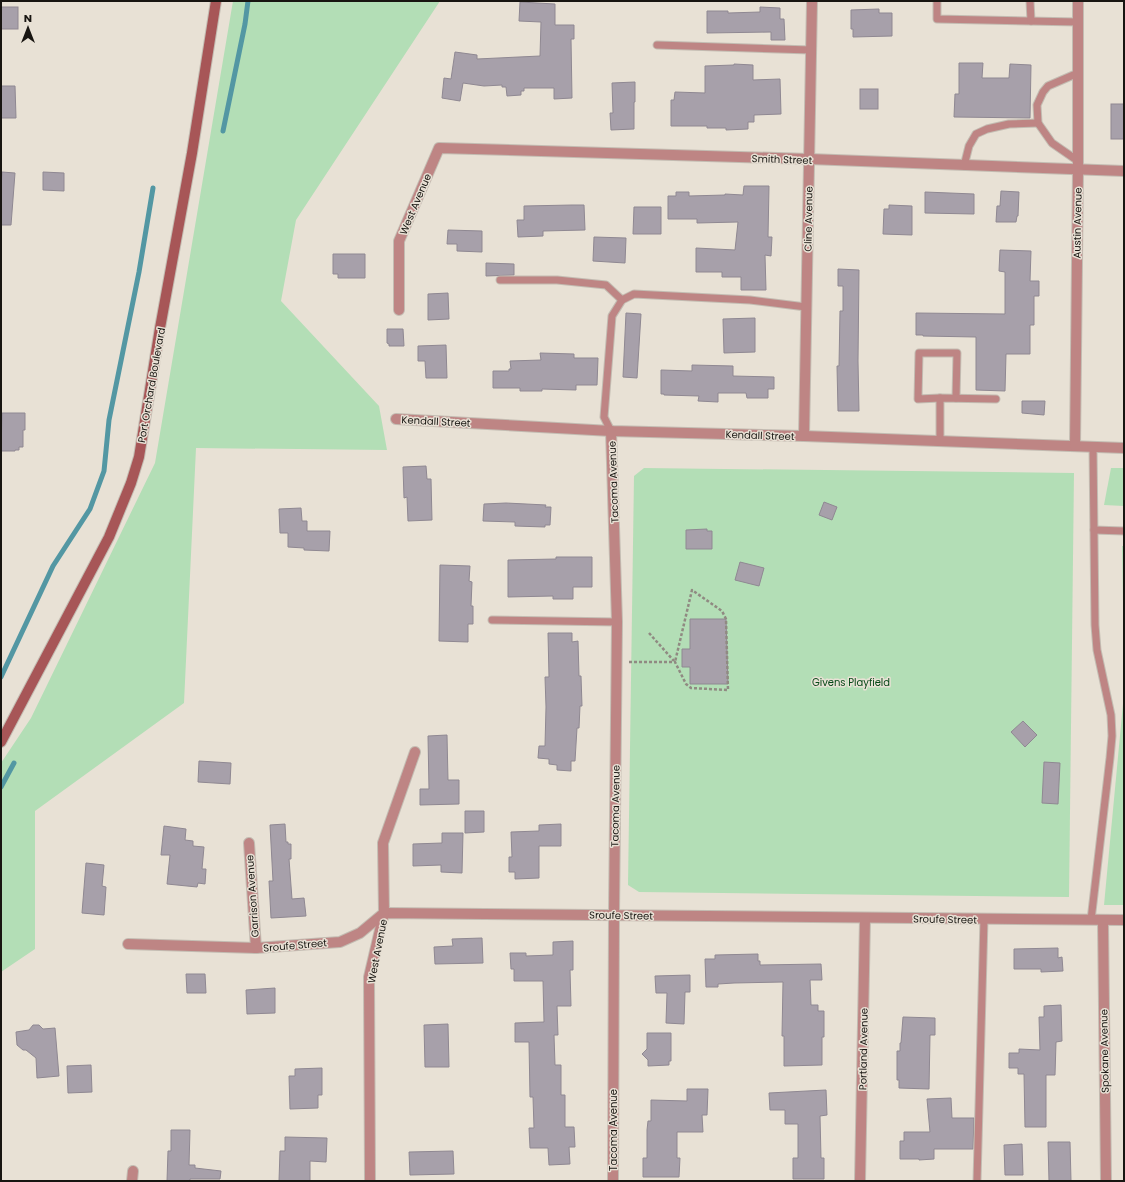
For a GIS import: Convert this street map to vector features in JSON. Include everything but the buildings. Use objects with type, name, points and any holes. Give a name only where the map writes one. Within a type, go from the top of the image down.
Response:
[{"type":"main road","name":"Port Orchard Boulevard","points":[[1,742],[109,537],[131,482],[139,456],[160,328],[192,153],[216,1]]},
{"type":"street","name":"Cline Avenue","points":[[804,436],[812,1]]},
{"type":"street","name":"Austin Avenue","points":[[1075,446],[1078,1]]},
{"type":"street","name":"Smith Street","points":[[439,148],[964,166],[1078,166],[1124,171]]},
{"type":"street","name":"West Avenue","points":[[399,310],[399,242],[439,148]]},
{"type":"street","name":"Kendall Street","points":[[396,419],[611,431],[804,436],[1124,448]]},
{"type":"street","name":"Tacoma Avenue","points":[[611,431],[617,622],[613,1181]]},
{"type":"street","name":"West Avenue","points":[[370,1181],[369,977],[384,913],[383,843],[415,752]]},
{"type":"street","name":"Garrison Avenue","points":[[249,843],[256,948]]},
{"type":"street","name":"Sroufe Street","points":[[128,944],[256,948],[340,942],[360,933],[384,913],[1124,920]]},
{"type":"street","name":"Portland Avenue","points":[[860,1181],[865,918]]},
{"type":"street","name":"Spokane Avenue","points":[[1103,920],[1106,1181]]},
{"type":"lane","points":[[937,1],[936,19],[1078,22]]},
{"type":"lane","points":[[1030,1],[1031,21]]},
{"type":"lane","points":[[657,45],[811,50]]},
{"type":"lane","points":[[1078,73],[1048,86],[1043,92],[1037,105],[1038,123],[1052,143],[1078,166]]},
{"type":"lane","points":[[964,166],[969,146],[976,134],[987,129],[1009,124],[1038,123]]},
{"type":"lane","points":[[500,280],[557,280],[606,285],[622,300]]},
{"type":"lane","points":[[611,431],[604,417],[604,409],[612,316],[622,300],[634,294],[750,300],[806,307]]},
{"type":"lane","points":[[956,398],[957,353],[919,353],[918,399],[996,399]]},
{"type":"lane","points":[[940,398],[940,441]]},
{"type":"lane","points":[[1091,920],[1112,736],[1111,715],[1097,650],[1095,625],[1093,447]]},
{"type":"lane","points":[[1094,530],[1124,530]]},
{"type":"lane","points":[[492,620],[617,622]]},
{"type":"lane","points":[[977,1181],[984,919]]},
{"type":"path","points":[[650,633],[675,662],[686,684],[691,688],[728,690],[726,619],[722,611],[692,590],[675,662]]},
{"type":"path","points":[[616,662],[675,662]]},
{"type":"green space","points":[[233,1],[440,1],[296,220],[281,301],[379,406],[387,450],[196,448],[184,703],[35,811],[35,949],[1,972],[1,763],[31,718],[155,463]]},
{"type":"green space","name":"Givens Playfield","points":[[644,468],[1074,473],[1069,897],[639,892],[628,885],[634,476]]},
{"type":"green space","points":[[1111,468],[1124,468],[1124,506],[1104,505]]},
{"type":"green space","points":[[1122,546],[1124,546],[1124,659]]},
{"type":"green space","points":[[1123,704],[1124,905],[1104,905]]},
{"type":"waterway","points":[[223,131],[245,24],[248,1]]},
{"type":"waterway","points":[[1,677],[53,566],[90,509],[104,471],[109,420],[139,272],[153,188]]},
{"type":"waterway","points":[[1,787],[14,763]]}]
